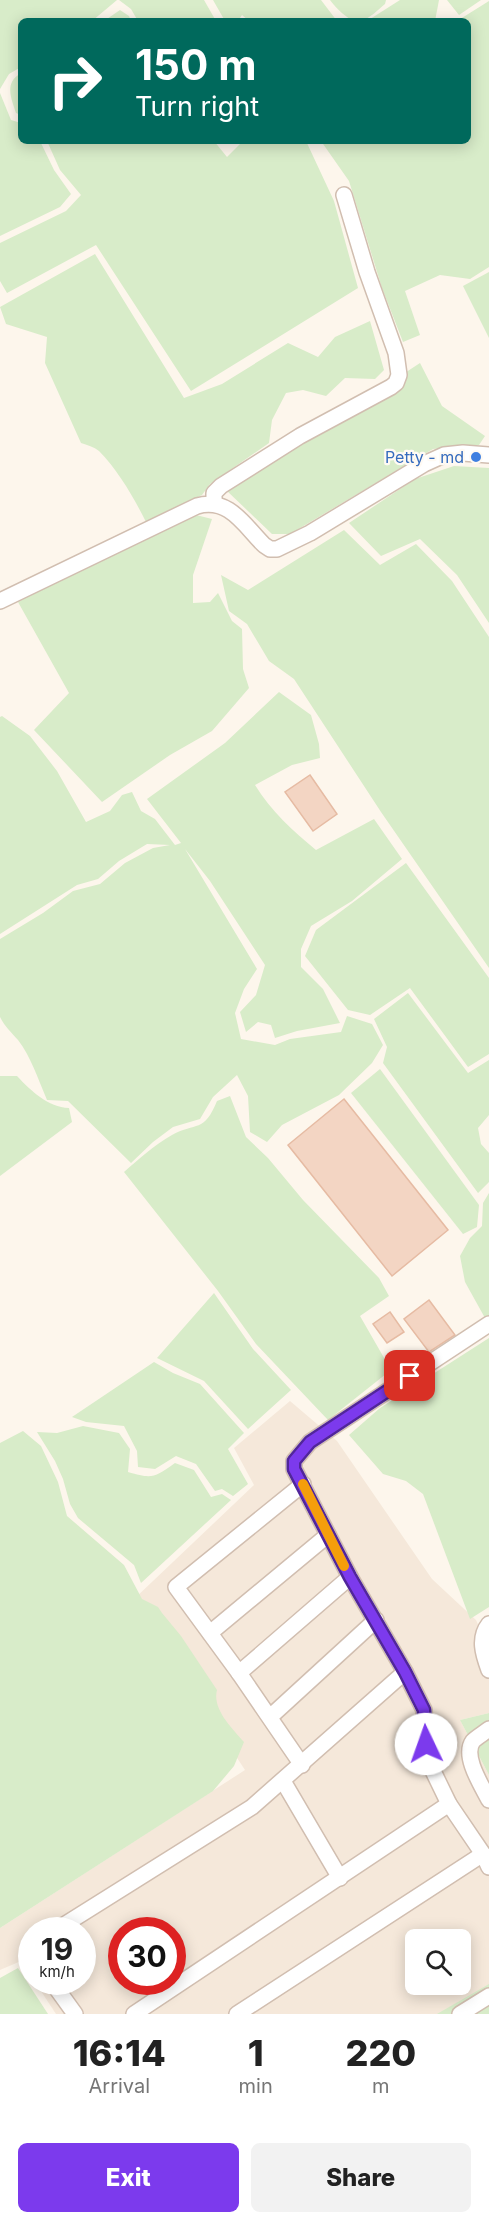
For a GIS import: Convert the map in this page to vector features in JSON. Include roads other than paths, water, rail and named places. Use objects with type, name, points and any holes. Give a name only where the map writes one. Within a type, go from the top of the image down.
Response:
[{"type":"street","points":[[214,504],[214,493],[221,486],[300,436],[391,387],[398,378],[396,353],[367,272],[344,195]]},
{"type":"street","points":[[0,601],[197,506],[214,504],[230,510],[264,545],[270,549],[277,549],[310,533],[424,464],[444,455],[463,453],[489,455]]},
{"type":"street","points":[[237,2014],[486,1860],[449,1804],[434,1773],[426,1744],[424,1710],[328,1535],[294,1469],[294,1461],[310,1442],[489,1324]]},
{"type":"street","points":[[302,1765],[176,1587],[303,1484]]},
{"type":"street","points":[[210,1633],[328,1535]]},
{"type":"street","points":[[239,1673],[350,1577]]},
{"type":"street","points":[[270,1717],[376,1620]]},
{"type":"street","points":[[489,1624],[484,1630],[482,1644],[489,1670]]},
{"type":"street","points":[[77,1917],[252,1807],[405,1672]]},
{"type":"street","points":[[489,1729],[473,1742],[470,1753],[473,1769],[489,1800]]},
{"type":"street","points":[[283,1781],[340,1878]]},
{"type":"street","points":[[134,2014],[449,1804]]},
{"type":"street","points":[[61,1995],[75,2014]]},
{"type":"street","points":[[460,2014],[489,1996]]},
{"type":"place","name":"Petty - md","points":[[476,457]]}]
